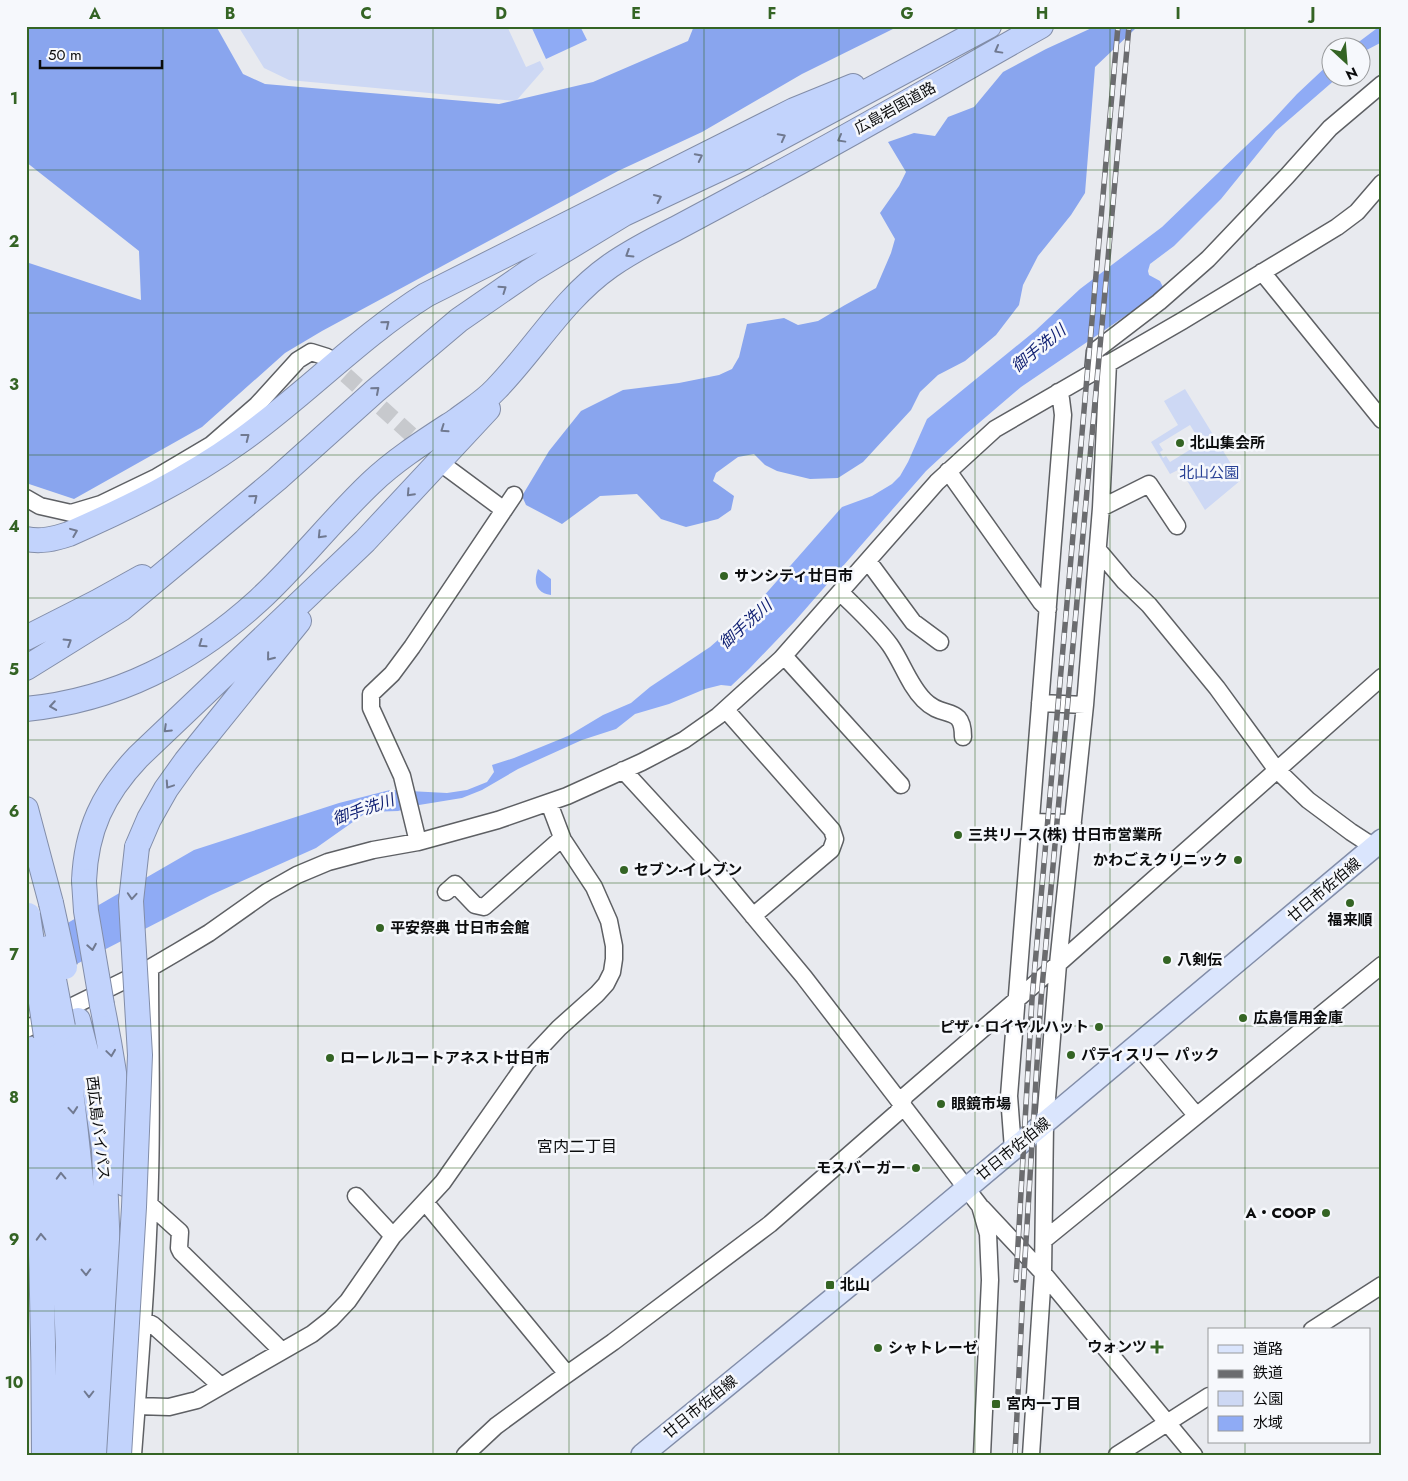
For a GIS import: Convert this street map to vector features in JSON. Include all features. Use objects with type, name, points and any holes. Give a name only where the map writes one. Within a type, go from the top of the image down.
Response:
[{"type":"highway","name":"広島岩国道路","points":[[624,214],[739,160],[989,26]]},
{"type":"highway","name":"広島岩国道路","points":[[508,376],[560,312],[580,291],[610,266],[1040,26]]},
{"type":"highway","points":[[26,539],[37,541],[54,539],[69,534],[170,486],[239,442],[408,306],[446,284],[818,98],[898,71],[940,52]]},
{"type":"highway","points":[[562,226],[624,214]]},
{"type":"highway","points":[[26,668],[121,609],[216,528],[278,479],[375,391],[459,320],[530,271],[624,214]]},
{"type":"highway","points":[[111,1330],[126,1169],[110,1046],[86,912],[85,863],[89,839],[97,816],[121,774],[377,528],[484,414],[508,376]]},
{"type":"highway","points":[[26,709],[86,699],[134,682],[178,662],[221,631],[260,599],[372,482],[394,464],[476,407],[508,376]]},
{"type":"highway","points":[[26,638],[97,602],[163,565],[216,528]]},
{"type":"highway","points":[[119,1455],[134,1207],[140,1055],[131,900],[137,847],[149,819],[166,789],[186,761],[305,613],[329,576]]},
{"type":"highway","name":"西広島バイパス","points":[[27,813],[49,1031],[40,1169],[44,1455]]},
{"type":"highway","points":[[36,909],[49,1031],[72,1099],[84,1219],[78,1346],[66,1455]]},
{"type":"highway","name":"西広島バイパス","points":[[26,989],[49,1031],[94,1082],[104,1149],[111,1330],[108,1455]]},
{"type":"highway","points":[[26,1252],[33,1282],[44,1356]]},
{"type":"highway","points":[[26,1311],[36,1455]]},
{"type":"highway","points":[[78,1346],[89,1455]]},
{"type":"main road","name":"廿日市佐伯線","points":[[642,1455],[1013,1150],[1379,844]]},
{"type":"street","points":[[1093,372],[1094,351],[1159,302],[1208,259],[1330,128],[1382,84]]},
{"type":"street","points":[[49,1031],[209,933],[266,892],[297,875],[328,862],[417,836],[498,820],[549,803],[684,740],[726,710],[784,656],[948,471],[995,429],[1182,322],[1347,220],[1357,212],[1382,183]]},
{"type":"street","points":[[1262,272],[1382,420]]},
{"type":"street","points":[[26,498],[40,506],[71,513],[101,504],[158,476],[211,445],[257,405],[298,360],[311,352],[326,357]]},
{"type":"street","points":[[1031,1455],[1043,1274],[1045,1123],[1058,964],[1085,705],[1098,550],[1108,363]]},
{"type":"street","points":[[1013,1150],[1009,1096],[1063,415],[1058,392]]},
{"type":"street","points":[[446,467],[504,510]]},
{"type":"street","points":[[948,471],[1041,602],[1048,609]]},
{"type":"street","points":[[1101,508],[1149,484],[1177,526]]},
{"type":"street","points":[[417,836],[402,776],[371,708],[371,694],[392,674],[412,647],[514,495]]},
{"type":"street","points":[[1098,550],[1125,582],[1149,605],[1217,688],[1276,770],[1308,800],[1351,832],[1379,844]]},
{"type":"street","points":[[868,560],[913,622],[940,642]]},
{"type":"street","points":[[840,592],[889,644],[922,699],[932,708],[952,713],[960,719],[964,727],[964,738]]},
{"type":"street","points":[[784,656],[901,785]]},
{"type":"street","points":[[465,1455],[496,1426],[613,1342],[770,1224],[898,1112],[905,1096],[1058,964],[1382,678]]},
{"type":"street","points":[[1040,703],[1085,705]]},
{"type":"street","points":[[726,710],[832,830],[835,839],[831,850],[753,916]]},
{"type":"street","points":[[623,770],[715,870],[804,977],[980,1206],[1043,1274],[1194,1455]]},
{"type":"street","points":[[137,1406],[163,1408],[197,1400],[312,1334],[337,1313],[353,1294],[394,1236],[443,1182],[527,1062],[558,1028],[602,989],[612,972],[614,959],[614,946],[609,920],[594,887],[562,838],[549,803]]},
{"type":"street","points":[[1031,822],[1073,823]]},
{"type":"street","points":[[446,892],[454,884],[474,905],[484,907],[562,838]]},
{"type":"street","points":[[1044,1240],[1382,965]]},
{"type":"street","points":[[133,1455],[149,1204],[150,968]]},
{"type":"street","points":[[1138,1046],[1196,1115]]},
{"type":"street","points":[[356,1196],[394,1236]]},
{"type":"street","points":[[426,1202],[567,1374]]},
{"type":"street","points":[[149,1204],[180,1232],[179,1248],[181,1252],[282,1351]]},
{"type":"street","points":[[980,1206],[988,1234],[990,1280],[982,1455]]},
{"type":"street","points":[[1315,1328],[1382,1284]]},
{"type":"street","points":[[143,1320],[153,1325],[221,1386]]},
{"type":"street","points":[[1117,1455],[1208,1397]]},
{"type":"green space","points":[[238,26],[507,26],[526,67],[540,61],[544,69],[516,101],[289,80],[264,68]]},
{"type":"green space","name":"北山公園","points":[[1185,389],[1241,480],[1205,510],[1180,469],[1170,474],[1151,442],[1178,425],[1164,401]],"holes":[[[1190,425],[1201,443],[1170,462],[1166,456],[1163,458],[1160,452],[1163,450],[1159,444]]]},
{"type":"shaded area","points":[[26,26],[216,26],[243,74],[265,84],[499,104],[593,82],[688,41],[694,26],[899,26],[802,74],[702,132],[618,171],[322,331],[285,353],[202,427],[74,499],[26,483],[26,262],[141,300],[139,251],[26,162]]},
{"type":"shaded area","points":[[1096,26],[1142,26],[1135,29],[1095,67],[1085,193],[1071,215],[1038,256],[1023,285],[1019,305],[996,335],[965,361],[938,375],[920,392],[911,410],[863,462],[838,478],[810,479],[777,471],[765,465],[754,454],[738,457],[716,473],[713,481],[734,496],[731,510],[718,519],[686,527],[661,519],[637,494],[600,496],[562,524],[526,505],[522,496],[549,451],[581,411],[623,390],[679,383],[719,375],[732,369],[739,357],[747,324],[784,318],[798,325],[818,321],[876,288],[895,239],[880,213],[899,186],[906,172],[888,142],[914,133],[935,136],[948,117],[974,107],[1003,72],[1046,49]]},
{"type":"water","points":[[531,26],[580,26],[587,40],[546,59]]},
{"type":"water","points":[[1382,26],[1382,42],[1370,48],[1370,38],[1364,38]]},
{"type":"water","name":"御手洗川","points":[[1320,72],[1320,88],[1325,88],[1276,131],[1221,199],[1174,246],[1150,264],[1149,275],[1160,281],[1163,287],[1140,306],[1021,387],[966,434],[926,471],[795,621],[731,686],[721,685],[705,689],[669,704],[635,714],[616,729],[582,740],[518,769],[482,790],[462,798],[419,805],[398,811],[367,812],[316,848],[211,895],[26,990],[26,947],[194,850],[339,803],[390,790],[447,793],[467,790],[487,782],[494,772],[492,765],[568,736],[603,715],[631,703],[650,687],[710,647],[748,614],[842,507],[872,496],[892,484],[900,476],[908,462],[927,419],[1035,331],[1080,289],[1162,227],[1272,121]]},
{"type":"water","points":[[538,569],[551,579],[551,595],[542,592],[537,586]]},
{"type":"tunnel","points":[[328,359],[428,450]]},
{"type":"railway","points":[[1016,1280],[1032,999],[1118,26]]},
{"type":"railway","points":[[1015,1455],[1041,999],[1129,26]]},
{"type":"place","name":"北山集会所","points":[[1180,443]]},
{"type":"place","name":"サンシティ廿日市","points":[[724,576]]},
{"type":"place","name":"三共リース(株) 廿日市営業所","points":[[958,835]]},
{"type":"place","name":"かわごえクリニック","points":[[1238,860]]},
{"type":"place","name":"セブン-イレブン","points":[[624,870]]},
{"type":"place","name":"福来順","points":[[1350,903]]},
{"type":"place","name":"平安祭典 廿日市会館","points":[[380,928]]},
{"type":"place","name":"八剣伝","points":[[1167,960]]},
{"type":"place","name":"広島信用金庫","points":[[1243,1018]]},
{"type":"place","name":"ピザ・ロイヤルハット","points":[[1099,1027]]},
{"type":"place","name":"パティスリー パック","points":[[1071,1055]]},
{"type":"place","name":"ローレルコートアネスト廿日市","points":[[330,1058]]},
{"type":"place","name":"眼鏡市場","points":[[941,1104]]},
{"type":"place","name":"モスバーガー","points":[[916,1168]]},
{"type":"place","name":"A・COOP","points":[[1326,1213]]},
{"type":"place","name":"北山","points":[[830,1285]]},
{"type":"place","name":"ウォンツ","points":[[1157,1347]]},
{"type":"place","name":"シャトレーゼ","points":[[878,1348]]},
{"type":"place","name":"宮内一丁目","points":[[996,1404]]},
{"type":"district","name":"宮内二丁目","points":[[577,1146]]}]
